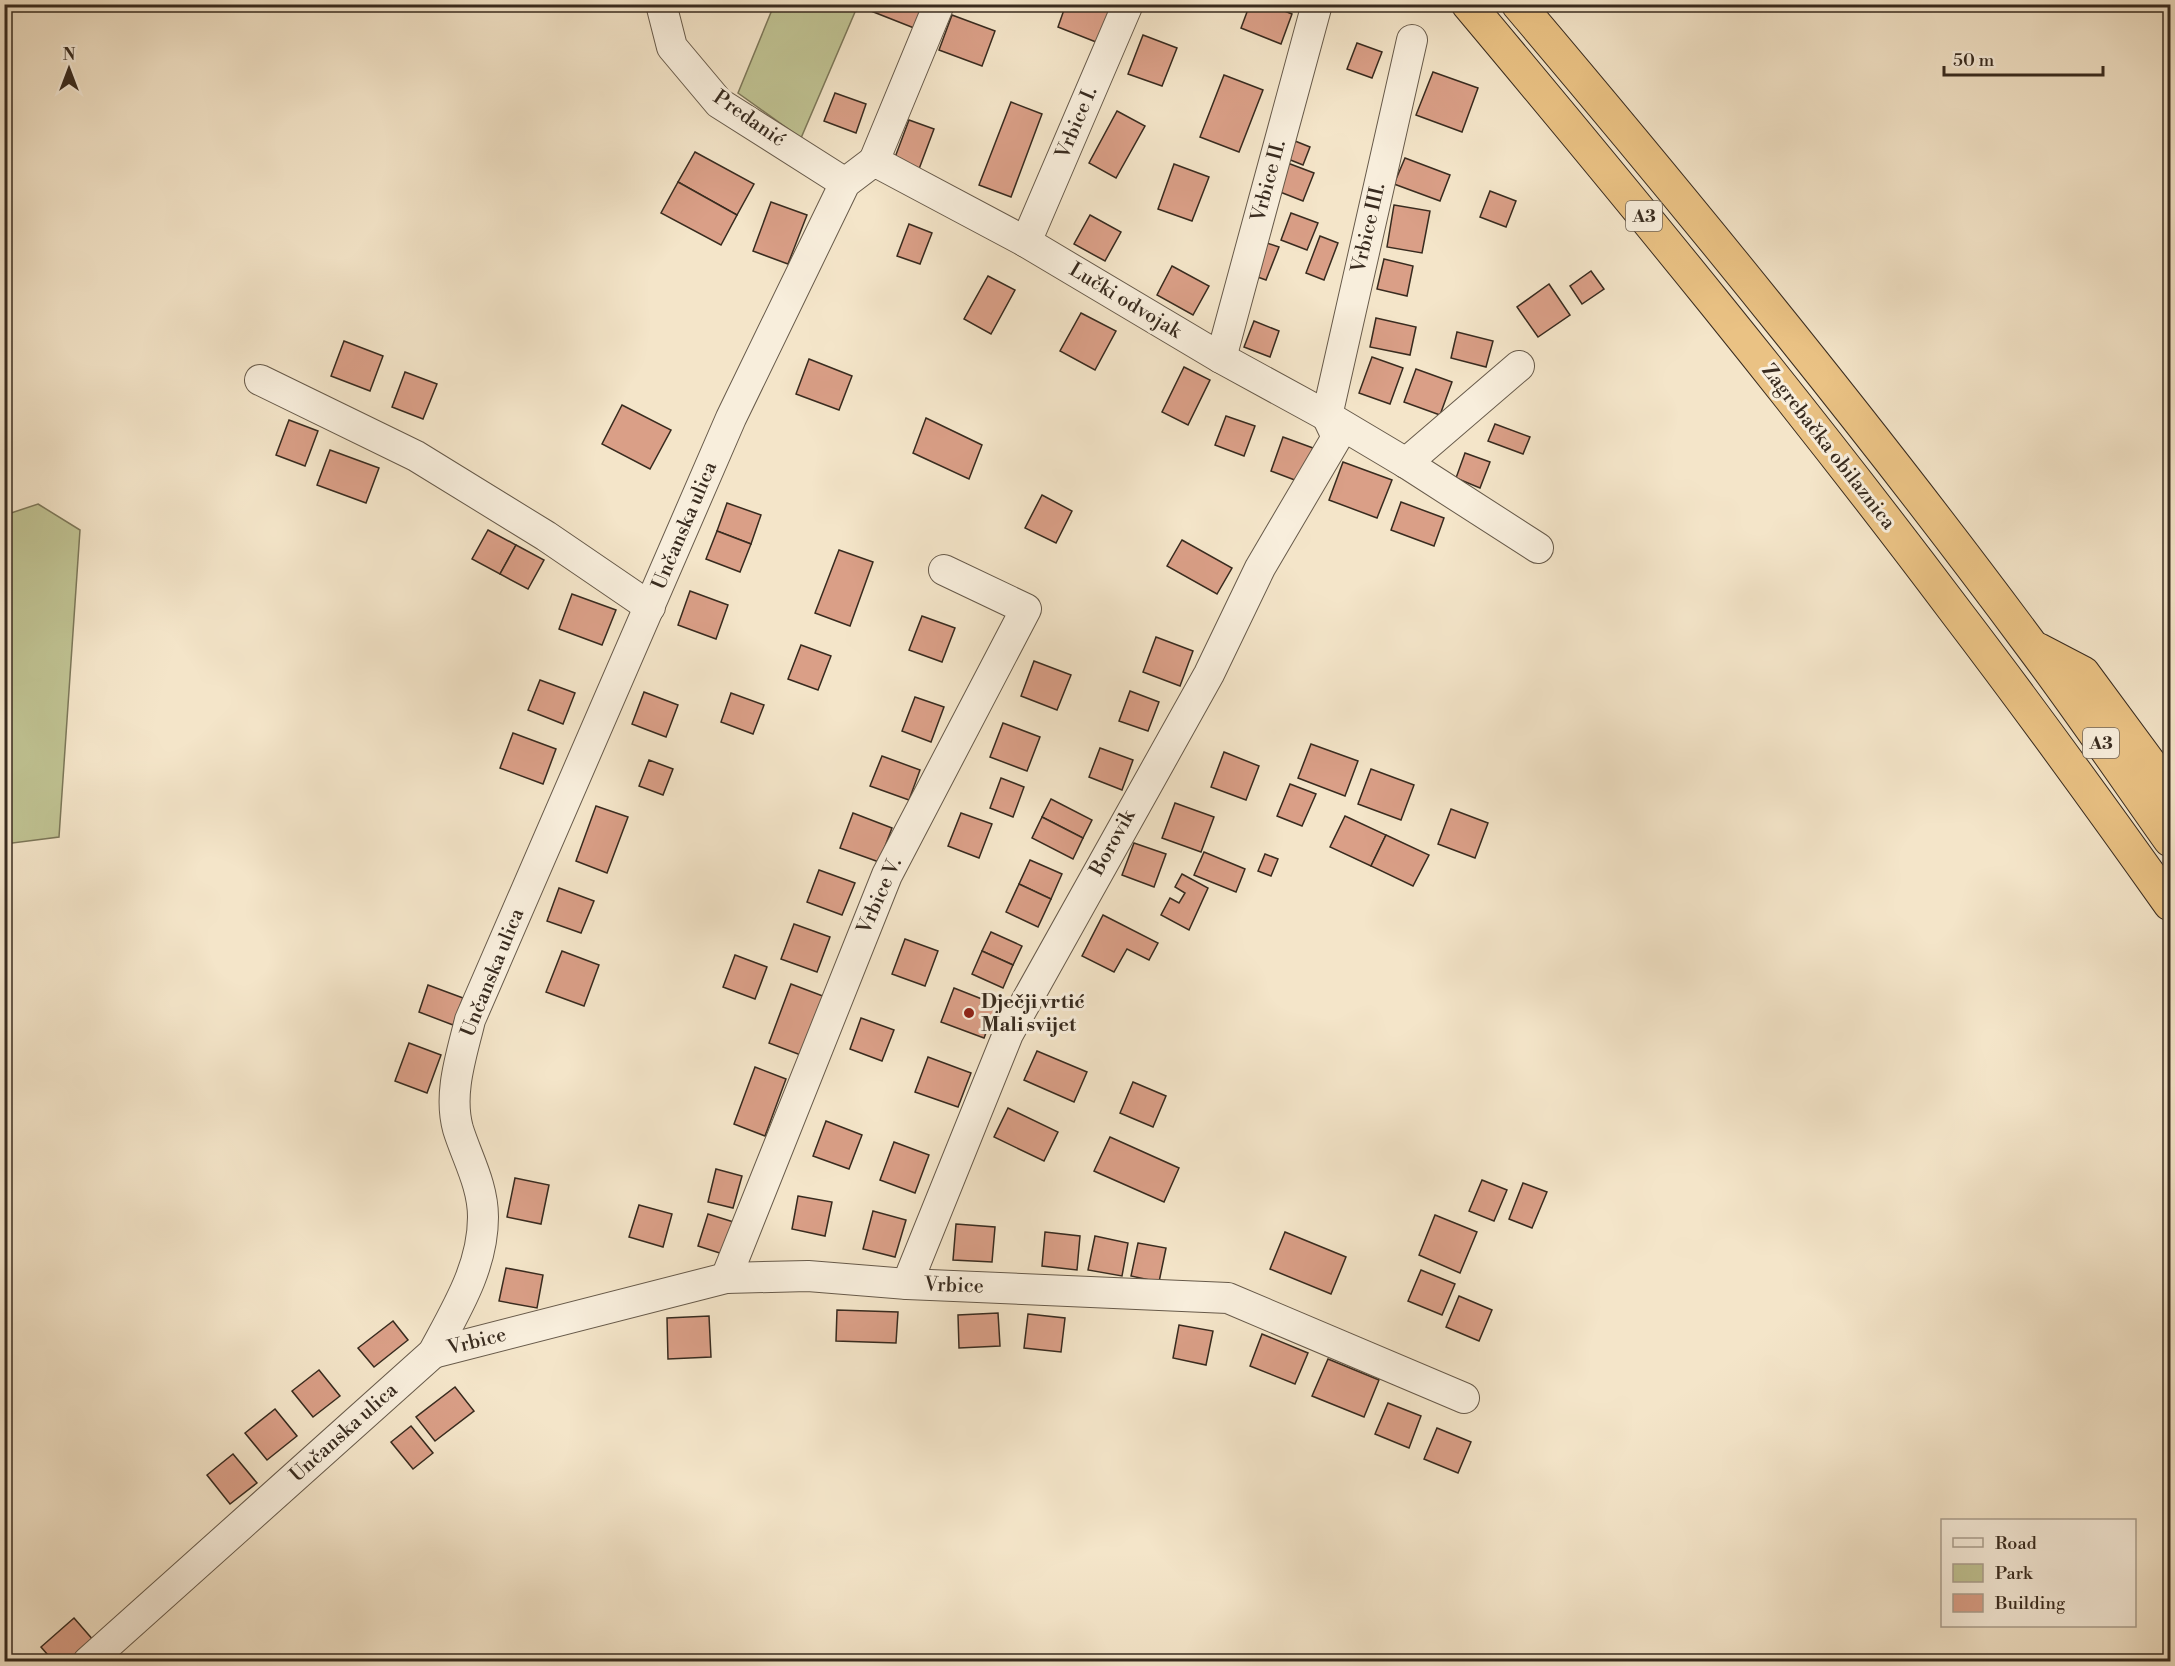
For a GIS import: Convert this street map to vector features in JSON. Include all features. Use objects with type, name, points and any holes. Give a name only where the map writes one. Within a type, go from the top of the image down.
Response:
[{"type":"highway","name":"Zagrebačka obilaznica","points":[[1468,4],[1816,430],[1960,616],[2170,904]]},
{"type":"highway","name":"Zagrebačka obilaznica","points":[[1518,4],[1754,288],[2032,646],[2170,840]]},
{"type":"highway","points":[[2032,646],[2083,673],[2170,790]]},
{"type":"street","name":"Predanić","points":[[661,4],[672,47],[719,103],[845,183]]},
{"type":"street","points":[[845,183],[874,161],[939,4]]},
{"type":"street","name":"Vrbice I.","points":[[1026,242],[1128,4]]},
{"type":"street","name":"Vrbice II.","points":[[1221,358],[1317,4]]},
{"type":"street","name":"Vrbice III.","points":[[1327,416],[1412,40]]},
{"type":"street","name":"Lučki odvojak","points":[[874,161],[1026,242],[1221,358],[1327,416],[1406,463],[1538,548]]},
{"type":"street","name":"Unčanska ulica","points":[[88,1662],[433,1353],[478,1261],[483,1215],[475,1171],[458,1127],[456,1077],[470,1020],[731,418],[845,183]]},
{"type":"street","points":[[1406,463],[1519,366]]},
{"type":"street","points":[[260,380],[416,456],[546,536],[650,607]]},
{"type":"street","name":"Borovik","points":[[907,1284],[1008,1034],[1209,674],[1260,568],[1337,437],[1327,416]]},
{"type":"street","name":"Vrbice V.","points":[[726,1278],[887,875],[1026,609],[944,570]]},
{"type":"street","name":"Vrbice","points":[[433,1353],[726,1278],[808,1276],[907,1284],[1228,1298],[1464,1398]]},
{"type":"green space","points":[[774,5],[858,5],[801,138],[738,93]]},
{"type":"green space","points":[[38,504],[80,530],[59,837],[5,844],[5,515]]},
{"type":"building","points":[[874,4],[923,4],[914,28],[871,11]]},
{"type":"building","points":[[1066,4],[1103,4],[1114,9],[1101,44],[1058,27]]},
{"type":"building","points":[[1250,4],[1267,4],[1292,14],[1281,44],[1241,28]]},
{"type":"building","points":[[952,15],[995,31],[982,66],[939,50]]},
{"type":"building","points":[[1143,35],[1177,48],[1162,86],[1128,74]]},
{"type":"building","points":[[1357,43],[1382,52],[1372,78],[1347,69]]},
{"type":"building","points":[[1433,72],[1478,88],[1462,132],[1416,115]]},
{"type":"building","points":[[1224,75],[1263,90],[1239,152],[1200,137]]},
{"type":"building","points":[[835,93],[866,104],[856,133],[824,121]]},
{"type":"building","points":[[1011,102],[1042,114],[1011,197],[979,185]]},
{"type":"building","points":[[1117,111],[1145,126],[1116,178],[1089,163]]},
{"type":"building","points":[[909,120],[934,129],[919,169],[894,160]]},
{"type":"building","points":[[1290,139],[1310,147],[1303,165],[1283,157]]},
{"type":"building","points":[[695,152],[754,184],[737,215],[678,182]]},
{"type":"building","points":[[1405,158],[1450,175],[1440,201],[1394,184]]},
{"type":"building","points":[[1285,162],[1314,173],[1303,201],[1275,190]]},
{"type":"building","points":[[1174,164],[1209,177],[1192,221],[1158,209]]},
{"type":"building","points":[[678,182],[737,215],[721,245],[661,213]]},
{"type":"building","points":[[1490,191],[1516,201],[1506,227],[1480,217]]},
{"type":"building","points":[[771,202],[807,215],[788,264],[753,251]]},
{"type":"building","points":[[1394,205],[1430,211],[1422,253],[1387,247]]},
{"type":"building","points":[[1291,213],[1318,223],[1307,250],[1281,240]]},
{"type":"building","points":[[1090,215],[1121,232],[1105,261],[1074,244]]},
{"type":"building","points":[[909,224],[932,233],[920,264],[897,256]]},
{"type":"building","points":[[1320,236],[1338,243],[1324,280],[1306,273]]},
{"type":"building","points":[[1264,242],[1279,247],[1266,280],[1252,275]]},
{"type":"building","points":[[1384,259],[1413,266],[1407,296],[1377,289]]},
{"type":"building","points":[[1172,266],[1209,286],[1193,315],[1157,295]]},
{"type":"building","points":[[1591,271],[1604,289],[1582,304],[1570,286]]},
{"type":"building","points":[[988,276],[1015,290],[991,334],[964,319]]},
{"type":"building","points":[[1549,284],[1570,315],[1538,337],[1517,307]]},
{"type":"building","points":[[1081,313],[1116,331],[1095,370],[1060,351]]},
{"type":"building","points":[[1376,318],[1416,327],[1410,355],[1370,347]]},
{"type":"building","points":[[1254,321],[1279,331],[1270,357],[1244,347]]},
{"type":"building","points":[[1457,332],[1493,341],[1486,367],[1451,358]]},
{"type":"building","points":[[344,341],[383,356],[370,391],[331,376]]},
{"type":"building","points":[[1372,357],[1403,368],[1390,404],[1359,393]]},
{"type":"building","points":[[809,359],[852,376],[839,410],[796,394]]},
{"type":"building","points":[[1184,367],[1210,380],[1188,425],[1162,412]]},
{"type":"building","points":[[1416,369],[1452,382],[1440,415],[1404,402]]},
{"type":"building","points":[[405,372],[437,384],[423,419],[392,407]]},
{"type":"building","points":[[622,405],[671,430],[650,469],[602,444]]},
{"type":"building","points":[[1226,416],[1255,426],[1244,456],[1215,445]]},
{"type":"building","points":[[926,418],[982,445],[969,479],[913,453]]},
{"type":"building","points":[[289,420],[318,431],[305,466],[276,455]]},
{"type":"building","points":[[1495,424],[1530,437],[1523,454],[1488,441]]},
{"type":"building","points":[[1283,437],[1313,448],[1300,482],[1271,471]]},
{"type":"building","points":[[330,450],[379,468],[366,503],[317,485]]},
{"type":"building","points":[[1465,453],[1490,462],[1480,488],[1456,478]]},
{"type":"building","points":[[1343,462],[1392,480],[1377,518],[1329,500]]},
{"type":"building","points":[[1042,495],[1072,511],[1056,543],[1025,528]]},
{"type":"building","points":[[1401,502],[1444,518],[1434,546],[1391,530]]},
{"type":"building","points":[[727,503],[761,515],[751,544],[717,531]]},
{"type":"building","points":[[488,530],[516,545],[500,574],[472,559]]},
{"type":"building","points":[[717,531],[751,544],[740,572],[706,559]]},
{"type":"building","points":[[1182,540],[1232,568],[1217,594],[1167,566]]},
{"type":"building","points":[[516,545],[544,560],[528,589],[500,574]]},
{"type":"building","points":[[839,550],[873,562],[850,626],[815,613]]},
{"type":"building","points":[[690,591],[728,605],[716,639],[678,625]]},
{"type":"building","points":[[572,594],[616,610],[602,645],[559,629]]},
{"type":"building","points":[[922,616],[955,628],[942,662],[909,650]]},
{"type":"building","points":[[1156,637],[1193,651],[1180,686],[1143,672]]},
{"type":"building","points":[[801,645],[831,656],[818,690],[788,679]]},
{"type":"building","points":[[1034,661],[1071,675],[1057,710],[1021,696]]},
{"type":"building","points":[[540,680],[575,693],[563,724],[528,710]]},
{"type":"building","points":[[1130,691],[1159,702],[1148,731],[1119,721]]},
{"type":"building","points":[[644,692],[678,705],[666,737],[632,724]]},
{"type":"building","points":[[731,693],[764,705],[753,734],[721,722]]},
{"type":"building","points":[[915,697],[944,707],[931,742],[902,731]]},
{"type":"building","points":[[1003,723],[1040,737],[1027,771],[990,757]]},
{"type":"building","points":[[513,733],[556,749],[543,784],[500,768]]},
{"type":"building","points":[[1311,744],[1358,761],[1345,796],[1298,778]]},
{"type":"building","points":[[1100,748],[1133,760],[1122,790],[1089,777]]},
{"type":"building","points":[[1224,752],[1259,766],[1246,800],[1211,787]]},
{"type":"building","points":[[882,756],[920,770],[909,800],[870,786]]},
{"type":"building","points":[[649,760],[673,769],[663,795],[639,786]]},
{"type":"building","points":[[1371,769],[1414,785],[1401,820],[1358,804]]},
{"type":"building","points":[[1001,778],[1024,787],[1013,817],[990,808]]},
{"type":"building","points":[[1290,784],[1316,794],[1302,826],[1277,816]]},
{"type":"building","points":[[1051,799],[1092,820],[1083,838],[1042,817]]},
{"type":"building","points":[[1175,803],[1214,817],[1201,852],[1162,838]]},
{"type":"building","points":[[596,806],[628,817],[607,873],[576,861]]},
{"type":"building","points":[[1451,809],[1488,823],[1475,858],[1438,844]]},
{"type":"building","points":[[853,813],[892,828],[879,862],[840,848]]},
{"type":"building","points":[[961,813],[992,824],[979,858],[948,846]]},
{"type":"building","points":[[1345,816],[1386,835],[1371,866],[1330,847]]},
{"type":"building","points":[[1042,817],[1083,838],[1073,859],[1032,838]]},
{"type":"building","points":[[1386,835],[1429,855],[1413,886],[1371,866]]},
{"type":"building","points":[[1134,843],[1166,854],[1154,887],[1122,875]]},
{"type":"building","points":[[1204,852],[1245,869],[1236,892],[1194,875]]},
{"type":"building","points":[[1265,854],[1278,859],[1271,876],[1258,871]]},
{"type":"building","points":[[1030,860],[1062,874],[1051,899],[1019,884]]},
{"type":"building","points":[[819,870],[855,883],[842,915],[807,902]]},
{"type":"building","points":[[1182,874],[1208,888],[1189,930],[1161,915],[1170,898],[1179,903],[1185,893],[1175,887]]},
{"type":"building","points":[[1019,884],[1051,899],[1038,927],[1006,912]]},
{"type":"building","points":[[559,888],[594,901],[581,933],[547,921]]},
{"type":"building","points":[[1103,915],[1158,943],[1149,960],[1127,949],[1114,972],[1082,956]]},
{"type":"building","points":[[794,924],[830,937],[817,972],[781,959]]},
{"type":"building","points":[[991,932],[1022,946],[1013,965],[982,951]]},
{"type":"building","points":[[905,939],[938,951],[925,986],[892,974]]},
{"type":"building","points":[[562,951],[599,965],[584,1006],[546,992]]},
{"type":"building","points":[[982,951],[1013,965],[1003,988],[972,974]]},
{"type":"building","points":[[735,955],[767,967],[755,999],[723,987]]},
{"type":"building","points":[[791,984],[828,998],[806,1057],[769,1043]]},
{"type":"building","points":[[428,985],[463,998],[453,1025],[419,1012]]},
{"type":"building","name":"Dječji vrtić Mali svijet","points":[[954,988],[997,1005],[984,1038],[941,1022]]},
{"type":"building","points":[[861,1018],[894,1030],[882,1061],[850,1049]]},
{"type":"building","points":[[409,1043],[441,1055],[427,1093],[395,1081]]},
{"type":"building","points":[[1037,1051],[1087,1072],[1074,1102],[1024,1080]]},
{"type":"building","points":[[928,1057],[971,1073],[958,1107],[915,1092]]},
{"type":"building","points":[[755,1067],[786,1079],[765,1136],[734,1124]]},
{"type":"building","points":[[1133,1082],[1166,1096],[1153,1127],[1120,1113]]},
{"type":"building","points":[[1008,1108],[1058,1132],[1044,1161],[994,1137]]},
{"type":"building","points":[[826,1121],[862,1135],[849,1169],[813,1156]]},
{"type":"building","points":[[1110,1137],[1179,1168],[1164,1202],[1094,1171]]},
{"type":"building","points":[[894,1142],[929,1155],[915,1193],[880,1180]]},
{"type":"building","points":[[716,1169],[742,1176],[733,1208],[708,1202]]},
{"type":"building","points":[[515,1178],[549,1185],[541,1224],[507,1217]]},
{"type":"building","points":[[1482,1180],[1507,1190],[1494,1221],[1469,1211]]},
{"type":"building","points":[[1523,1183],[1547,1192],[1532,1228],[1509,1219]]},
{"type":"building","points":[[798,1196],[832,1202],[825,1236],[792,1229]]},
{"type":"building","points":[[639,1205],[672,1214],[663,1247],[629,1237]]},
{"type":"building","points":[[873,1211],[906,1220],[895,1257],[863,1249]]},
{"type":"building","points":[[708,1214],[740,1224],[729,1256],[698,1246]]},
{"type":"building","points":[[1435,1215],[1477,1232],[1460,1273],[1419,1255]]},
{"type":"building","points":[[956,1224],[995,1227],[992,1262],[953,1260]]},
{"type":"building","points":[[1045,1232],[1080,1236],[1077,1270],[1042,1266]]},
{"type":"building","points":[[1285,1232],[1346,1257],[1331,1294],[1270,1269]]},
{"type":"building","points":[[1095,1236],[1128,1243],[1122,1276],[1088,1270]]},
{"type":"building","points":[[1138,1243],[1166,1248],[1159,1282],[1131,1276]]},
{"type":"building","points":[[506,1268],[543,1275],[537,1308],[499,1301]]},
{"type":"building","points":[[1421,1270],[1455,1284],[1442,1315],[1408,1301]]},
{"type":"building","points":[[1459,1296],[1492,1310],[1479,1341],[1446,1327]]},
{"type":"building","points":[[837,1310],[898,1312],[896,1343],[836,1341]]},
{"type":"building","points":[[998,1313],[1000,1346],[959,1348],[958,1315]]},
{"type":"building","points":[[1028,1314],[1065,1318],[1061,1352],[1024,1348]]},
{"type":"building","points":[[709,1316],[711,1357],[668,1359],[667,1318]]},
{"type":"building","points":[[393,1321],[408,1340],[374,1367],[358,1348]]},
{"type":"building","points":[[1179,1325],[1213,1331],[1206,1365],[1173,1358]]},
{"type":"building","points":[[1262,1334],[1308,1353],[1295,1384],[1250,1366]]},
{"type":"building","points":[[1328,1359],[1379,1380],[1364,1417],[1312,1396]]},
{"type":"building","points":[[319,1370],[340,1396],[313,1417],[292,1391]]},
{"type":"building","points":[[455,1387],[474,1411],[435,1441],[416,1417]]},
{"type":"building","points":[[1388,1403],[1421,1416],[1409,1448],[1375,1434]]},
{"type":"building","points":[[275,1409],[297,1436],[267,1460],[245,1433]]},
{"type":"building","points":[[411,1426],[433,1453],[413,1469],[391,1442]]},
{"type":"building","points":[[1437,1428],[1471,1442],[1458,1473],[1424,1459]]},
{"type":"building","points":[[233,1454],[257,1483],[230,1504],[207,1475]]},
{"type":"building","points":[[74,1618],[94,1641],[70,1662],[54,1662],[41,1647]]},
{"type":"place","name":"Dječji vrtić Mali svijet","points":[[969,1013]]}]
